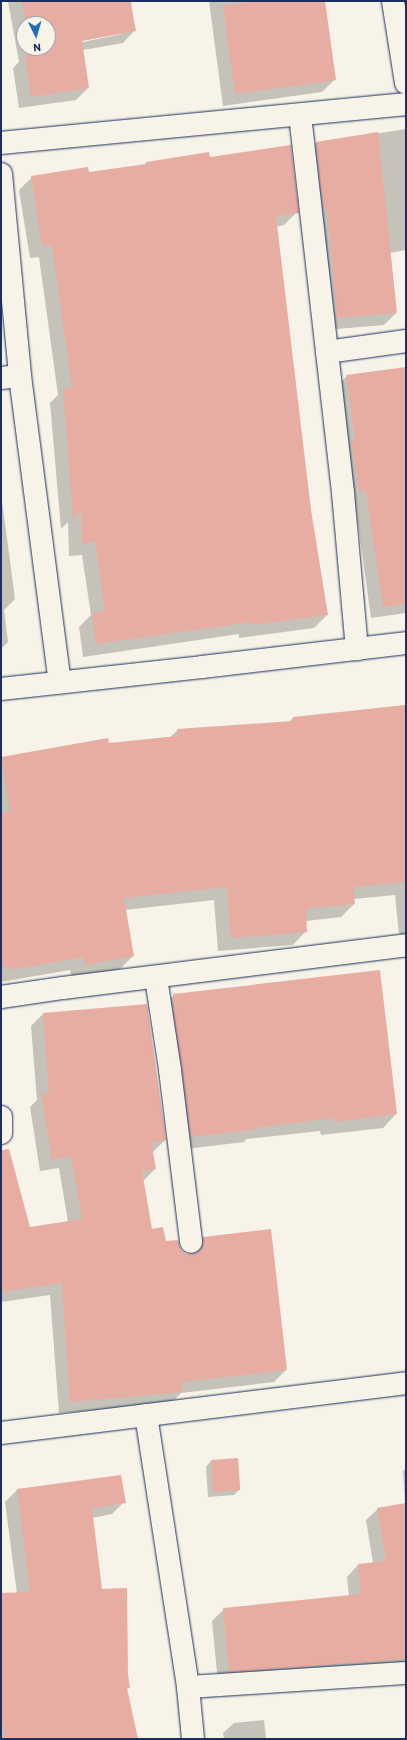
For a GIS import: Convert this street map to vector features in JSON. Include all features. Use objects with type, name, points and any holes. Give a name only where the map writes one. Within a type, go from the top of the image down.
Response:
[{"type":"street","points":[[394,1],[406,83]]},
{"type":"street","points":[[1,143],[406,104]]},
{"type":"street","points":[[300,115],[327,352],[357,649]]},
{"type":"street","points":[[1,174],[10,377],[60,682]]},
{"type":"street","points":[[327,352],[406,341]]},
{"type":"street","points":[[1,689],[406,643]]},
{"type":"street","points":[[1,997],[63,988],[405,950]]},
{"type":"street","points":[[156,978],[170,1070],[191,1242]]},
{"type":"street","points":[[1,1117],[1,1133]]},
{"type":"street","points":[[1,1434],[406,1383]]},
{"type":"street","points":[[146,1415],[188,1687],[193,1739]]},
{"type":"street","points":[[188,1687],[406,1673]]},
{"type":"building","points":[[22,1],[130,1],[136,31],[82,41],[89,88],[31,97],[25,56],[56,56],[56,16],[25,16]]},
{"type":"building","points":[[255,1],[325,1],[336,80],[235,94],[223,6]]},
{"type":"building","points":[[378,132],[397,313],[337,318],[327,209],[323,209],[316,142]]},
{"type":"building","points":[[291,145],[299,213],[276,216],[311,510],[328,615],[252,625],[251,622],[96,644],[92,613],[105,611],[95,542],[82,544],[81,511],[73,518],[63,389],[72,388],[52,245],[42,246],[31,176],[88,167],[89,172],[146,164],[146,162],[209,152],[210,157]]},
{"type":"building","points":[[406,367],[406,603],[383,607],[366,491],[359,492],[351,440],[355,440],[346,375]]},
{"type":"building","points":[[406,705],[406,882],[353,887],[355,904],[306,909],[307,932],[231,938],[227,887],[124,898],[134,956],[85,965],[84,957],[10,970],[9,966],[1,968],[1,813],[10,811],[1,757],[108,738],[109,743],[178,736],[177,729],[293,721],[293,717]]},
{"type":"building","points":[[380,970],[397,1114],[334,1122],[334,1118],[191,1137],[172,1002],[174,1002],[173,994]]},
{"type":"building","points":[[147,1004],[166,1140],[151,1142],[156,1169],[142,1171],[152,1229],[163,1227],[166,1241],[178,1240],[181,1250],[186,1254],[192,1254],[198,1252],[202,1247],[203,1237],[271,1229],[287,1370],[182,1382],[183,1392],[70,1402],[62,1283],[1,1292],[1,1150],[9,1149],[30,1227],[82,1219],[71,1156],[52,1160],[41,1094],[49,1093],[43,1013]]},
{"type":"building","points":[[238,1458],[240,1490],[213,1492],[211,1460]]},
{"type":"building","points":[[121,1475],[126,1503],[92,1508],[102,1589],[127,1588],[128,1674],[130,1688],[127,1688],[138,1739],[5,1739],[1,1718],[1,1593],[30,1592],[17,1489]]},
{"type":"building","points":[[406,1503],[406,1659],[229,1672],[223,1608],[361,1594],[358,1564],[386,1561],[377,1508]]}]
